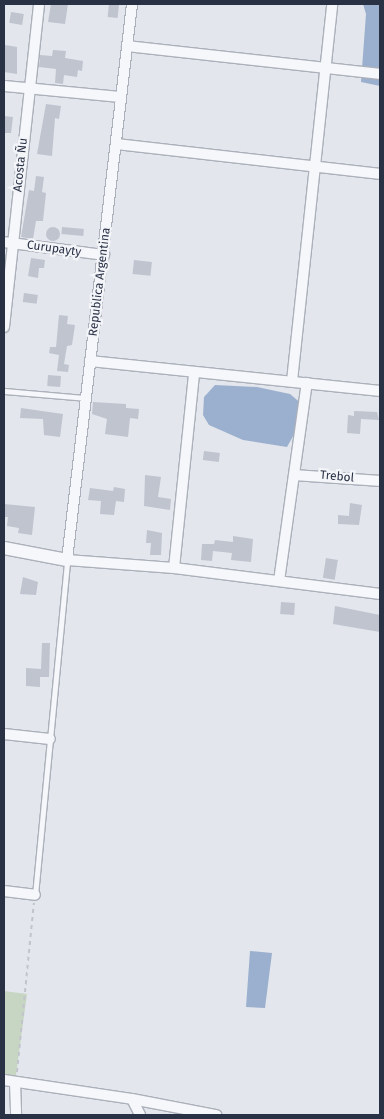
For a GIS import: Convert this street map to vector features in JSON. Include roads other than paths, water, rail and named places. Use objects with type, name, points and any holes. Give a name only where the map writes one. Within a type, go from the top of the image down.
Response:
[{"type":"street","name":"Acosta Ñu","points":[[4,327],[9,243],[39,4]]},
{"type":"street","name":"Republica Argentina","points":[[67,560],[85,398],[118,144],[120,97],[132,4]]},
{"type":"street","points":[[292,381],[332,4]]},
{"type":"street","points":[[127,46],[380,74]]},
{"type":"street","points":[[4,86],[120,97]]},
{"type":"street","points":[[118,144],[380,174]]},
{"type":"street","name":"Curupayty","points":[[9,243],[104,255]]},
{"type":"street","points":[[90,361],[194,373],[380,390]]},
{"type":"street","points":[[174,568],[194,373]]},
{"type":"street","points":[[279,581],[307,383]]},
{"type":"street","name":"Trebol","points":[[295,475],[380,481]]},
{"type":"street","points":[[4,548],[67,560],[174,568],[380,594]]},
{"type":"street","points":[[4,734],[50,739]]},
{"type":"street","points":[[4,891],[35,895]]},
{"type":"street","points":[[4,1080],[132,1099],[216,1115]]},
{"type":"street","points":[[15,1082],[16,1115]]},
{"type":"street","points":[[132,1099],[140,1115]]},
{"type":"lane","points":[[4,391],[85,398]]},
{"type":"lane","points":[[35,895],[67,560]]},
{"type":"water","points":[[363,4],[380,4],[380,86],[361,82],[366,14]]},
{"type":"water","points":[[215,385],[257,387],[290,394],[303,405],[296,431],[287,447],[243,440],[209,425],[203,415],[204,397]]},
{"type":"water","points":[[250,951],[272,953],[265,1008],[246,1007]]}]
